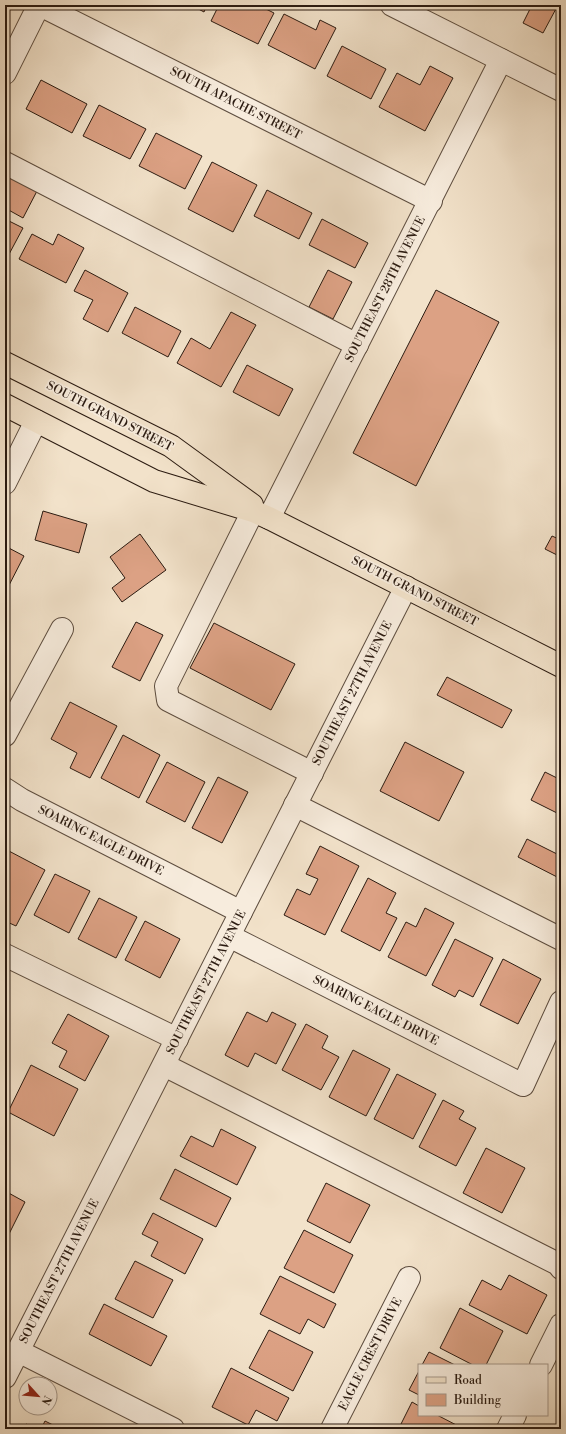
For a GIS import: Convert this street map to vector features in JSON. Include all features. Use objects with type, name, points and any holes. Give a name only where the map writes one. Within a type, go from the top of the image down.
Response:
[{"type":"main road","name":"SOUTH GRAND STREET","points":[[5,363],[171,446],[261,514]]},
{"type":"main road","name":"SOUTH GRAND STREET","points":[[5,405],[154,481],[261,514],[561,666]]},
{"type":"street","points":[[5,73],[40,5]]},
{"type":"street","name":"SOUTH APACHE STREET","points":[[40,5],[431,201]]},
{"type":"street","points":[[392,5],[561,90]]},
{"type":"street","name":"SOUTHEAST 28TH AVENUE","points":[[312,773],[168,700],[166,686],[357,344],[431,201],[501,60]]},
{"type":"street","points":[[5,163],[357,344]]},
{"type":"street","points":[[5,483],[36,421]]},
{"type":"street","name":"SOUTHEAST 27TH AVENUE","points":[[5,1378],[406,587]]},
{"type":"street","points":[[5,735],[62,629]]},
{"type":"street","name":"SOARING EAGLE DRIVE","points":[[5,789],[22,800],[241,912]]},
{"type":"street","points":[[295,805],[561,939]]},
{"type":"street","name":"SOARING EAGLE DRIVE","points":[[229,936],[523,1085],[561,1002]]},
{"type":"street","points":[[5,955],[176,1039]]},
{"type":"street","points":[[164,1065],[558,1264],[561,1268]]},
{"type":"street","name":"EAGLE CREST DRIVE","points":[[332,1429],[409,1278]]},
{"type":"street","points":[[542,1364],[561,1325]]},
{"type":"street","points":[[18,1351],[173,1429]]},
{"type":"street","points":[[508,1429],[514,1416]]},
{"type":"building","points":[[191,5],[207,5],[204,12]]},
{"type":"building","points":[[219,5],[258,5],[274,13],[258,44],[211,21]]},
{"type":"building","points":[[532,5],[558,5],[543,33],[523,23]]},
{"type":"building","points":[[284,14],[316,30],[320,20],[336,28],[315,69],[268,45]]},
{"type":"building","points":[[342,46],[386,69],[371,99],[327,76]]},
{"type":"building","points":[[430,66],[453,78],[425,131],[379,107],[397,73],[420,85]]},
{"type":"building","points":[[41,80],[87,104],[72,133],[26,109]]},
{"type":"building","points":[[99,105],[146,129],[130,159],[83,136]]},
{"type":"building","points":[[156,133],[202,156],[185,189],[139,166]]},
{"type":"building","points":[[212,162],[257,185],[233,232],[188,209]]},
{"type":"building","points":[[7,175],[37,191],[23,218],[5,208],[5,179]]},
{"type":"building","points":[[267,190],[312,213],[299,239],[254,216]]},
{"type":"building","points":[[5,219],[23,228],[7,258],[5,257]]},
{"type":"building","points":[[322,219],[368,243],[355,268],[309,245]]},
{"type":"building","points":[[32,234],[53,245],[58,234],[84,248],[66,283],[19,259]]},
{"type":"building","points":[[85,270],[128,293],[108,332],[83,319],[93,300],[74,291]]},
{"type":"building","points":[[328,270],[352,282],[333,319],[309,307]]},
{"type":"building","points":[[436,290],[499,322],[416,486],[353,453]]},
{"type":"building","points":[[135,307],[181,331],[168,357],[122,333]]},
{"type":"building","points":[[231,312],[256,325],[221,387],[177,363],[191,338],[210,349]]},
{"type":"building","points":[[247,365],[293,389],[279,416],[233,392]]},
{"type":"building","points":[[43,511],[87,524],[79,553],[35,540]]},
{"type":"building","points":[[140,534],[166,570],[122,602],[112,588],[125,578],[110,557]]},
{"type":"building","points":[[552,536],[561,540],[561,548],[557,555],[545,549]]},
{"type":"building","points":[[5,546],[24,556],[5,593]]},
{"type":"building","points":[[136,622],[163,635],[140,681],[112,667]]},
{"type":"building","points":[[214,623],[295,664],[271,710],[190,668]]},
{"type":"building","points":[[447,677],[512,710],[502,728],[437,695]]},
{"type":"building","points":[[70,702],[117,726],[90,778],[70,768],[77,753],[51,739]]},
{"type":"building","points":[[123,735],[160,755],[139,798],[101,778]]},
{"type":"building","points":[[405,742],[464,772],[439,821],[380,791]]},
{"type":"building","points":[[167,762],[205,782],[185,822],[146,802]]},
{"type":"building","points":[[545,772],[561,780],[561,815],[531,800]]},
{"type":"building","points":[[218,777],[248,792],[222,843],[192,828]]},
{"type":"building","points":[[527,839],[561,856],[561,879],[518,857]]},
{"type":"building","points":[[320,846],[359,866],[325,935],[284,915],[297,889],[310,895],[318,879],[306,874]]},
{"type":"building","points":[[7,850],[45,870],[16,926],[5,921],[5,855]]},
{"type":"building","points":[[55,874],[90,891],[69,933],[34,915]]},
{"type":"building","points":[[368,878],[396,893],[386,913],[397,918],[380,951],[341,931]]},
{"type":"building","points":[[99,898],[137,917],[116,958],[78,939]]},
{"type":"building","points":[[425,908],[454,923],[426,976],[388,957],[406,922],[416,927]]},
{"type":"building","points":[[145,921],[180,939],[160,978],[125,960]]},
{"type":"building","points":[[455,939],[493,958],[473,997],[459,990],[455,997],[432,985]]},
{"type":"building","points":[[503,959],[541,979],[518,1024],[480,1005]]},
{"type":"building","points":[[247,1012],[267,1022],[272,1012],[296,1024],[276,1064],[255,1053],[248,1067],[225,1055]]},
{"type":"building","points":[[68,1014],[109,1036],[85,1081],[59,1067],[67,1051],[52,1043]]},
{"type":"building","points":[[306,1024],[328,1036],[322,1048],[339,1057],[321,1090],[282,1070]]},
{"type":"building","points":[[353,1050],[390,1069],[366,1116],[329,1097]]},
{"type":"building","points":[[31,1065],[78,1089],[54,1136],[8,1112]]},
{"type":"building","points":[[397,1074],[436,1094],[413,1139],[374,1119]]},
{"type":"building","points":[[443,1100],[464,1111],[459,1119],[476,1128],[456,1166],[419,1147]]},
{"type":"building","points":[[221,1129],[256,1147],[237,1185],[180,1156],[191,1136],[213,1147]]},
{"type":"building","points":[[486,1148],[525,1168],[502,1213],[463,1193]]},
{"type":"building","points":[[175,1169],[231,1198],[216,1227],[160,1199]]},
{"type":"building","points":[[326,1183],[370,1205],[350,1243],[307,1221]]},
{"type":"building","points":[[5,1191],[25,1202],[5,1242]]},
{"type":"building","points":[[153,1213],[203,1239],[185,1274],[151,1256],[158,1242],[142,1234]]},
{"type":"building","points":[[304,1230],[353,1255],[334,1293],[284,1268]]},
{"type":"building","points":[[135,1261],[173,1280],[153,1318],[115,1299]]},
{"type":"building","points":[[509,1275],[547,1295],[527,1334],[469,1305],[482,1280],[501,1290]]},
{"type":"building","points":[[280,1276],[336,1304],[324,1328],[308,1319],[300,1334],[260,1314]]},
{"type":"building","points":[[104,1304],[167,1336],[151,1366],[89,1334]]},
{"type":"building","points":[[460,1308],[503,1331],[486,1364],[471,1364],[440,1348]]},
{"type":"building","points":[[269,1330],[313,1352],[293,1391],[249,1368]]},
{"type":"building","points":[[429,1352],[453,1364],[423,1364]]},
{"type":"building","points":[[231,1368],[289,1398],[277,1421],[256,1410],[248,1425],[212,1407]]},
{"type":"building","points":[[418,1373],[418,1394],[409,1390]]},
{"type":"building","points":[[412,1402],[418,1405],[418,1416],[439,1416],[464,1429],[402,1429],[399,1428]]},
{"type":"building","points":[[45,1421],[61,1429],[41,1429]]},
{"type":"building","points":[[26,1424],[37,1429],[24,1429]]}]
